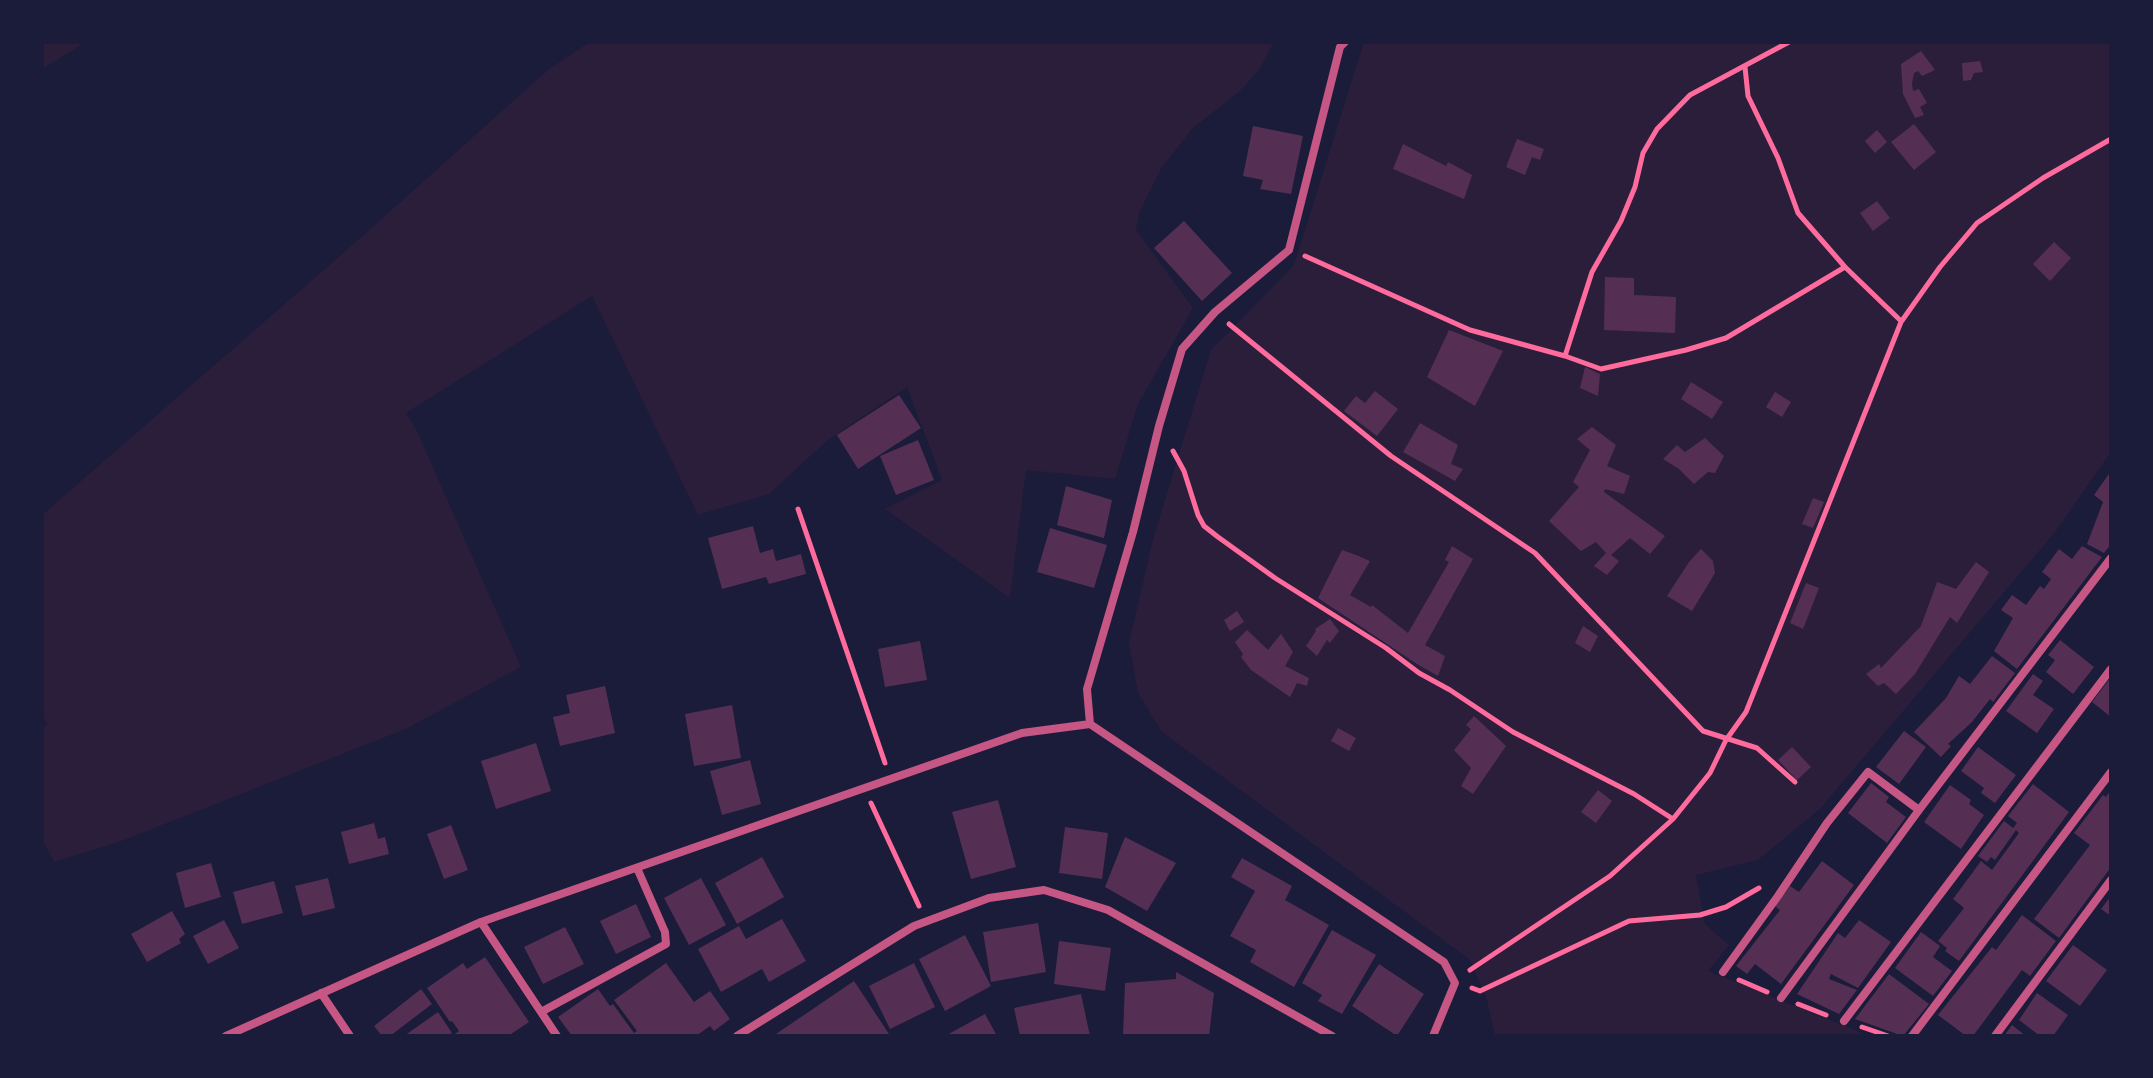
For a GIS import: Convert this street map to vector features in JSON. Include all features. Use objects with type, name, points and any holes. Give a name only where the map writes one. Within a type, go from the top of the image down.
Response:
[{"type":"street","points":[[1090,724],[1087,689],[1182,349],[1215,312],[1289,250],[1340,47],[1345,42]]},
{"type":"street","points":[[1781,998],[2111,558]]},
{"type":"street","points":[[1844,1021],[2111,669]]},
{"type":"street","points":[[226,1036],[481,922],[1022,733],[1090,724],[1444,962],[1455,983],[1433,1036]]},
{"type":"street","points":[[1723,972],[1827,823],[1868,772],[1919,810]]},
{"type":"street","points":[[1912,1036],[2111,772]]},
{"type":"street","points":[[541,1012],[666,944],[665,932],[637,868]]},
{"type":"street","points":[[1995,1036],[2111,880]]},
{"type":"street","points":[[737,1036],[926,922],[989,898],[1044,890],[1108,910],[1332,1036]]},
{"type":"street","points":[[481,922],[557,1036]]},
{"type":"street","points":[[321,993],[350,1036]]},
{"type":"path","points":[[1565,356],[1592,272],[1621,221],[1635,187],[1643,153],[1657,129],[1690,95],[1789,42]]},
{"type":"path","points":[[1745,67],[1748,96],[1778,158],[1798,213],[1845,267],[1901,322]]},
{"type":"path","points":[[1455,983],[1481,961],[1610,876],[1673,819],[1710,773],[1726,740],[1746,712],[1901,322],[1940,267],[1977,223],[2043,178],[2111,139]]},
{"type":"path","points":[[1289,250],[1470,330],[1601,369],[1726,338],[1845,267]]},
{"type":"path","points":[[1215,312],[1391,456],[1535,553],[1703,731],[1757,748],[1795,782]]},
{"type":"path","points":[[1159,426],[1184,471],[1198,515],[1204,526],[1218,537],[1275,578],[1513,732],[1634,794],[1673,819]]},
{"type":"path","points":[[798,509],[891,779]]},
{"type":"path","points":[[864,788],[926,922]]},
{"type":"path","points":[[1455,983],[1480,991],[1629,921],[1700,915],[1726,907],[1762,886]]},
{"type":"path","points":[[1723,972],[1781,998]]},
{"type":"shaded area","points":[[42,42],[86,42],[42,69]]},
{"type":"shaded area","points":[[590,42],[1274,42],[1259,70],[1239,92],[1193,128],[1162,167],[1139,213],[1136,230],[1193,308],[1138,404],[1115,479],[1026,470],[1010,598],[885,509],[942,480],[907,387],[828,440],[769,494],[698,515],[592,296],[406,413],[417,431],[521,667],[406,729],[119,842],[54,862],[42,839],[42,728],[47,724],[42,714],[42,515],[549,69]]},
{"type":"shaded area","points":[[1364,42],[2111,42],[2111,452],[2056,531],[1820,809],[1758,860],[1696,875],[1705,924],[1729,945],[1708,971],[1870,1036],[1495,1036],[1487,1000],[1470,960],[1162,732],[1138,693],[1129,643],[1153,539],[1211,350],[1294,265]]},
{"type":"building","points":[[1921,51],[1935,70],[1922,76],[1918,71],[1914,73],[1913,91],[1919,89],[1927,103],[1920,107],[1924,115],[1915,118],[1903,94],[1901,64]]},
{"type":"building","points":[[1980,61],[1983,72],[1974,73],[1971,80],[1963,81],[1962,63]]},
{"type":"building","points":[[1914,124],[1936,152],[1914,170],[1891,142]]},
{"type":"building","points":[[1253,126],[1303,136],[1291,194],[1260,189],[1263,180],[1243,176]]},
{"type":"building","points":[[1877,130],[1887,142],[1875,153],[1865,141]]},
{"type":"building","points":[[1517,139],[1544,149],[1540,160],[1532,157],[1525,175],[1506,167]]},
{"type":"building","points":[[1403,144],[1446,166],[1448,162],[1472,175],[1464,199],[1393,169]]},
{"type":"building","points":[[1877,201],[1890,218],[1873,231],[1860,213]]},
{"type":"building","points":[[1184,221],[1232,273],[1202,301],[1154,248]]},
{"type":"building","points":[[2054,242],[2071,258],[2050,281],[2033,264]]},
{"type":"building","points":[[1605,277],[1634,278],[1634,295],[1676,297],[1675,333],[1604,330]]},
{"type":"building","points":[[1449,330],[1503,351],[1475,406],[1427,377]]},
{"type":"building","points":[[1585,367],[1600,374],[1598,396],[1580,388]]},
{"type":"building","points":[[1691,382],[1723,402],[1712,419],[1681,399]]},
{"type":"building","points":[[1375,391],[1398,409],[1377,436],[1344,411],[1356,396],[1365,403]]},
{"type":"building","points":[[1775,392],[1791,402],[1782,417],[1766,407]]},
{"type":"building","points":[[899,395],[921,428],[858,469],[837,435]]},
{"type":"building","points":[[1420,423],[1458,445],[1451,464],[1463,469],[1455,481],[1403,452]]},
{"type":"building","points":[[1592,427],[1616,445],[1607,466],[1630,476],[1624,494],[1605,489],[1604,492],[1665,536],[1650,554],[1630,538],[1611,555],[1619,561],[1607,575],[1594,566],[1606,553],[1596,542],[1581,551],[1549,521],[1579,487],[1573,482],[1590,450],[1577,439]]},
{"type":"building","points":[[1705,438],[1724,456],[1715,473],[1708,472],[1694,484],[1663,459],[1677,445],[1685,452]]},
{"type":"building","points":[[918,440],[934,480],[896,495],[880,456]]},
{"type":"building","points":[[2111,471],[2111,544],[2104,553],[2087,544],[2103,502],[2094,495]]},
{"type":"building","points":[[1066,486],[1112,500],[1104,538],[1057,525]]},
{"type":"building","points":[[1813,498],[1824,502],[1813,528],[1802,524]]},
{"type":"building","points":[[753,526],[760,553],[773,549],[776,561],[801,554],[806,574],[769,584],[766,577],[722,589],[708,538]]},
{"type":"building","points":[[1050,528],[1107,545],[1094,588],[1037,572]]},
{"type":"building","points":[[1452,546],[1473,559],[1425,645],[1445,656],[1438,676],[1318,598],[1342,550],[1356,555],[1370,561],[1350,595],[1372,605],[1408,633],[1449,562],[1445,560]]},
{"type":"building","points":[[2082,546],[2102,557],[2017,669],[1994,651],[2013,618],[2001,610],[2012,595],[2026,605],[2040,586],[2044,589],[2051,579],[2042,572],[2059,549],[2072,559]]},
{"type":"building","points":[[1701,549],[1713,561],[1715,573],[1692,611],[1667,596]]},
{"type":"building","points":[[1976,562],[1989,572],[1957,623],[1950,617],[1915,674],[1896,694],[1884,683],[1878,686],[1866,674],[1879,664],[1881,668],[1921,626],[1937,582],[1956,589]]},
{"type":"building","points":[[1806,583],[1819,588],[1803,629],[1790,623]]},
{"type":"building","points":[[1237,611],[1244,622],[1230,631],[1224,620]]},
{"type":"building","points":[[1330,619],[1339,631],[1330,643],[1327,640],[1317,656],[1306,646],[1315,629]]},
{"type":"building","points":[[1583,626],[1598,636],[1590,652],[1575,643]]},
{"type":"building","points":[[1247,630],[1268,650],[1281,634],[1293,652],[1285,666],[1309,678],[1307,686],[1297,683],[1290,697],[1251,670],[1235,642]]},
{"type":"building","points":[[2060,640],[2094,667],[2073,694],[2046,672],[2055,660],[2048,655]]},
{"type":"building","points":[[920,641],[927,680],[885,687],[878,649]]},
{"type":"building","points":[[1992,656],[2015,673],[1993,702],[1990,699],[1972,722],[1948,744],[1951,746],[1941,757],[1914,732],[1946,698],[1959,676],[1970,684]]},
{"type":"building","points":[[2033,674],[2043,681],[2033,695],[2054,709],[2037,733],[2006,711]]},
{"type":"building","points":[[2111,677],[2111,717],[2092,702]]},
{"type":"building","points":[[605,686],[615,733],[560,746],[553,717],[570,713],[566,695]]},
{"type":"building","points":[[732,705],[741,758],[694,766],[685,714]]},
{"type":"building","points":[[1474,716],[1506,746],[1473,794],[1461,786],[1471,768],[1454,750],[1471,729],[1466,725]]},
{"type":"building","points":[[1338,728],[1356,738],[1349,751],[1331,741]]},
{"type":"building","points":[[1904,731],[1926,747],[1899,784],[1876,767]]},
{"type":"building","points":[[536,743],[551,791],[496,809],[481,761]]},
{"type":"building","points":[[1792,747],[1811,767],[1797,780],[1778,760]]},
{"type":"building","points":[[1978,747],[2016,775],[1995,803],[1981,793],[1984,788],[1961,771]]},
{"type":"building","points":[[750,760],[761,804],[722,815],[710,771]]},
{"type":"building","points":[[1871,783],[1889,797],[1886,802],[1906,817],[1887,843],[1848,813]]},
{"type":"building","points":[[2033,784],[2069,812],[1959,961],[1945,951],[1947,948],[1938,941],[1964,908],[1953,899],[1981,861],[1992,870],[2019,833],[2016,830],[1995,860],[1991,857],[1987,862],[1978,856],[2004,821],[2013,828],[2017,823],[2008,816]]},
{"type":"building","points":[[1950,785],[1971,800],[1969,804],[1984,815],[1961,849],[1924,822]]},
{"type":"building","points":[[1598,790],[1612,801],[1596,823],[1581,812]]},
{"type":"building","points":[[2111,790],[2111,867],[2059,938],[2034,919],[2090,845],[2074,833],[2103,795],[2106,797]]},
{"type":"building","points":[[998,800],[1016,867],[971,879],[952,812]]},
{"type":"building","points":[[374,823],[378,839],[385,837],[389,854],[349,864],[341,832]]},
{"type":"building","points":[[451,825],[468,870],[444,879],[427,834]]},
{"type":"building","points":[[1065,827],[1108,833],[1102,879],[1059,873]]},
{"type":"building","points":[[1125,837],[1176,863],[1147,911],[1105,887]]},
{"type":"building","points":[[762,857],[784,897],[737,924],[715,883]]},
{"type":"building","points":[[1242,858],[1292,886],[1285,900],[1329,925],[1294,987],[1250,962],[1256,950],[1230,936],[1255,891],[1231,877]]},
{"type":"building","points":[[1822,861],[1854,885],[1781,984],[1755,964],[1747,974],[1736,966],[1780,910],[1775,906],[1790,886],[1799,892]]},
{"type":"building","points":[[211,863],[221,897],[185,908],[176,873]]},
{"type":"building","points":[[328,878],[335,908],[303,916],[295,886]]},
{"type":"building","points":[[701,878],[726,925],[689,945],[664,898]]},
{"type":"building","points":[[274,881],[283,913],[242,924],[233,892]]},
{"type":"building","points":[[2111,896],[2111,916],[2101,909]]},
{"type":"building","points":[[636,904],[651,937],[616,954],[600,921]]},
{"type":"building","points":[[172,911],[185,934],[179,939],[181,943],[147,962],[131,934]]},
{"type":"building","points":[[2022,915],[2056,941],[2030,976],[2022,970],[1973,1036],[1966,1036],[1938,1015],[1992,947],[1996,950]]},
{"type":"building","points":[[782,919],[806,961],[769,982],[762,969],[721,992],[698,949],[739,926],[746,939]]},
{"type":"building","points":[[224,920],[239,948],[208,964],[193,936]]},
{"type":"building","points":[[1859,920],[1891,942],[1858,988],[1831,974],[1829,979],[1857,990],[1839,1014],[1797,994],[1838,933],[1845,938]]},
{"type":"building","points":[[1038,923],[1046,972],[991,982],[983,932]]},
{"type":"building","points":[[565,927],[584,964],[543,984],[524,947]]},
{"type":"building","points":[[1332,930],[1376,955],[1342,1014],[1318,1001],[1322,995],[1302,983]]},
{"type":"building","points":[[1921,932],[1940,946],[1933,957],[1952,971],[1933,996],[1895,968]]},
{"type":"building","points":[[965,935],[991,986],[945,1011],[919,959]]},
{"type":"building","points":[[1059,941],[1111,948],[1105,991],[1054,984]]},
{"type":"building","points":[[2073,945],[2107,970],[2080,1006],[2046,981]]},
{"type":"building","points":[[485,957],[529,1022],[508,1036],[456,1036],[459,1031],[427,988],[463,963],[467,969]]},
{"type":"building","points":[[666,963],[694,1002],[710,991],[730,1019],[714,1031],[710,1026],[696,1036],[572,1036],[558,1017],[598,989],[634,1033],[637,1031],[614,1000]]},
{"type":"building","points":[[914,963],[935,1007],[890,1029],[869,986]]},
{"type":"building","points":[[1379,964],[1424,994],[1397,1036],[1352,1006]]},
{"type":"building","points":[[1176,972],[1214,993],[1209,1036],[1123,1036],[1125,983],[1176,979]]},
{"type":"building","points":[[1889,974],[1929,1004],[1903,1036],[1855,1019]]},
{"type":"building","points":[[854,981],[889,1034],[773,1036]]},
{"type":"building","points":[[421,989],[432,1004],[390,1036],[382,1036],[374,1026]]},
{"type":"building","points":[[2037,993],[2068,1015],[2053,1036],[2040,1036],[2019,1020]]},
{"type":"building","points":[[1081,994],[1090,1036],[1020,1036],[1014,1008]]},
{"type":"building","points":[[438,1012],[452,1033],[447,1036],[404,1036]]},
{"type":"building","points":[[985,1014],[997,1036],[945,1036]]},
{"type":"building","points":[[2012,1025],[2026,1036],[2004,1036]]}]
